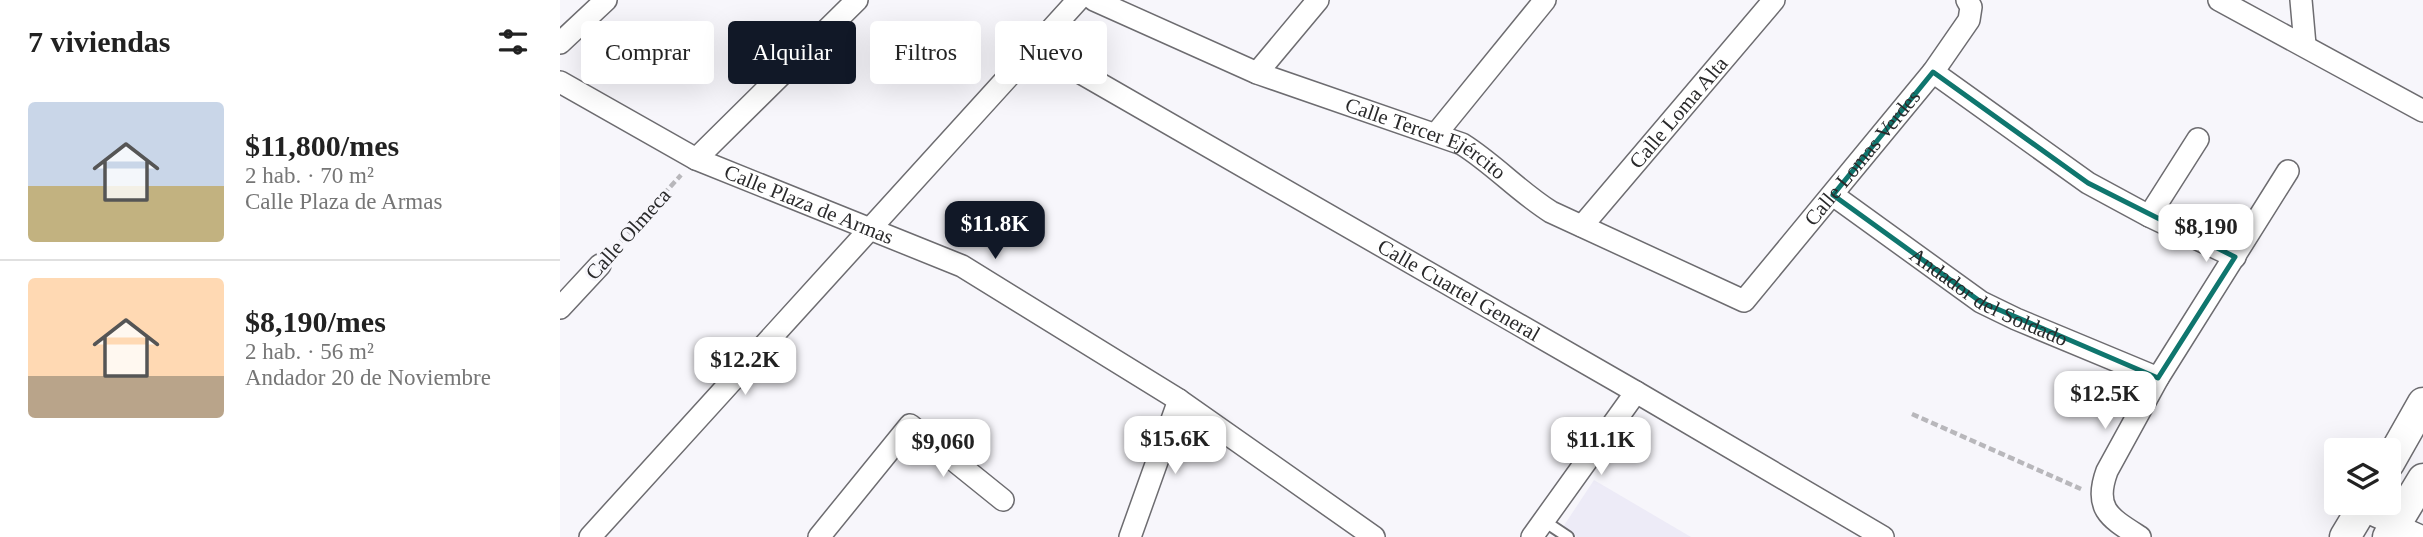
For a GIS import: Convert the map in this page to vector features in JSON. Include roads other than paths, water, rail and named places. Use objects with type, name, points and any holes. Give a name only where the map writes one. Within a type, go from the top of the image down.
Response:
[{"type":"main road","points":[[2401,441],[2423,402]]},
{"type":"main road","points":[[2391,532],[2423,479]]},
{"type":"main road","points":[[2345,537],[2358,515]]},
{"type":"street","points":[[560,43],[606,0]]},
{"type":"street","points":[[696,159],[857,0]]},
{"type":"street","points":[[1058,21],[1078,0]]},
{"type":"street","points":[[1257,73],[1318,0]]},
{"type":"street","points":[[1436,134],[1545,0]]},
{"type":"street","name":"Calle Loma Alta","points":[[1583,226],[1774,0]]},
{"type":"street","points":[[2219,0],[2423,111]]},
{"type":"street","points":[[2301,0],[2305,45]]},
{"type":"street","name":"Calle Tercer Ejército","points":[[1099,1],[1257,73],[1462,144],[1487,159],[1530,199],[1551,212],[1744,301]]},
{"type":"street","name":"Calle Lomas Verdes","points":[[1744,301],[1933,72],[1969,20],[1969,3]]},
{"type":"street","points":[[1933,72],[2088,183],[2235,257]]},
{"type":"street","name":"Calle Plaza de Armas","points":[[560,82],[696,159],[962,266],[1179,400],[1374,537]]},
{"type":"street","points":[[590,537],[1000,84]]},
{"type":"street","name":"Calle Cuartel General","points":[[1100,84],[1883,537]]},
{"type":"street","points":[[2149,216],[2198,139]]},
{"type":"street","points":[[2140,537],[2113,520],[2105,510],[2101,498],[2107,471],[2158,378],[2288,171]]},
{"type":"street","name":"Andador del Soldado","points":[[1833,195],[1982,302],[2016,319],[2158,378]]},
{"type":"street","name":"Calle Olmeca","points":[[560,309],[600,265]]},
{"type":"street","points":[[1538,529],[1636,392]]},
{"type":"street","points":[[1130,537],[1179,400]]},
{"type":"street","points":[[819,537],[910,425],[1003,500]]},
{"type":"street","points":[[2373,515],[2391,532],[2423,537]]},
{"type":"lane","points":[[1538,529],[1567,537]]}]
